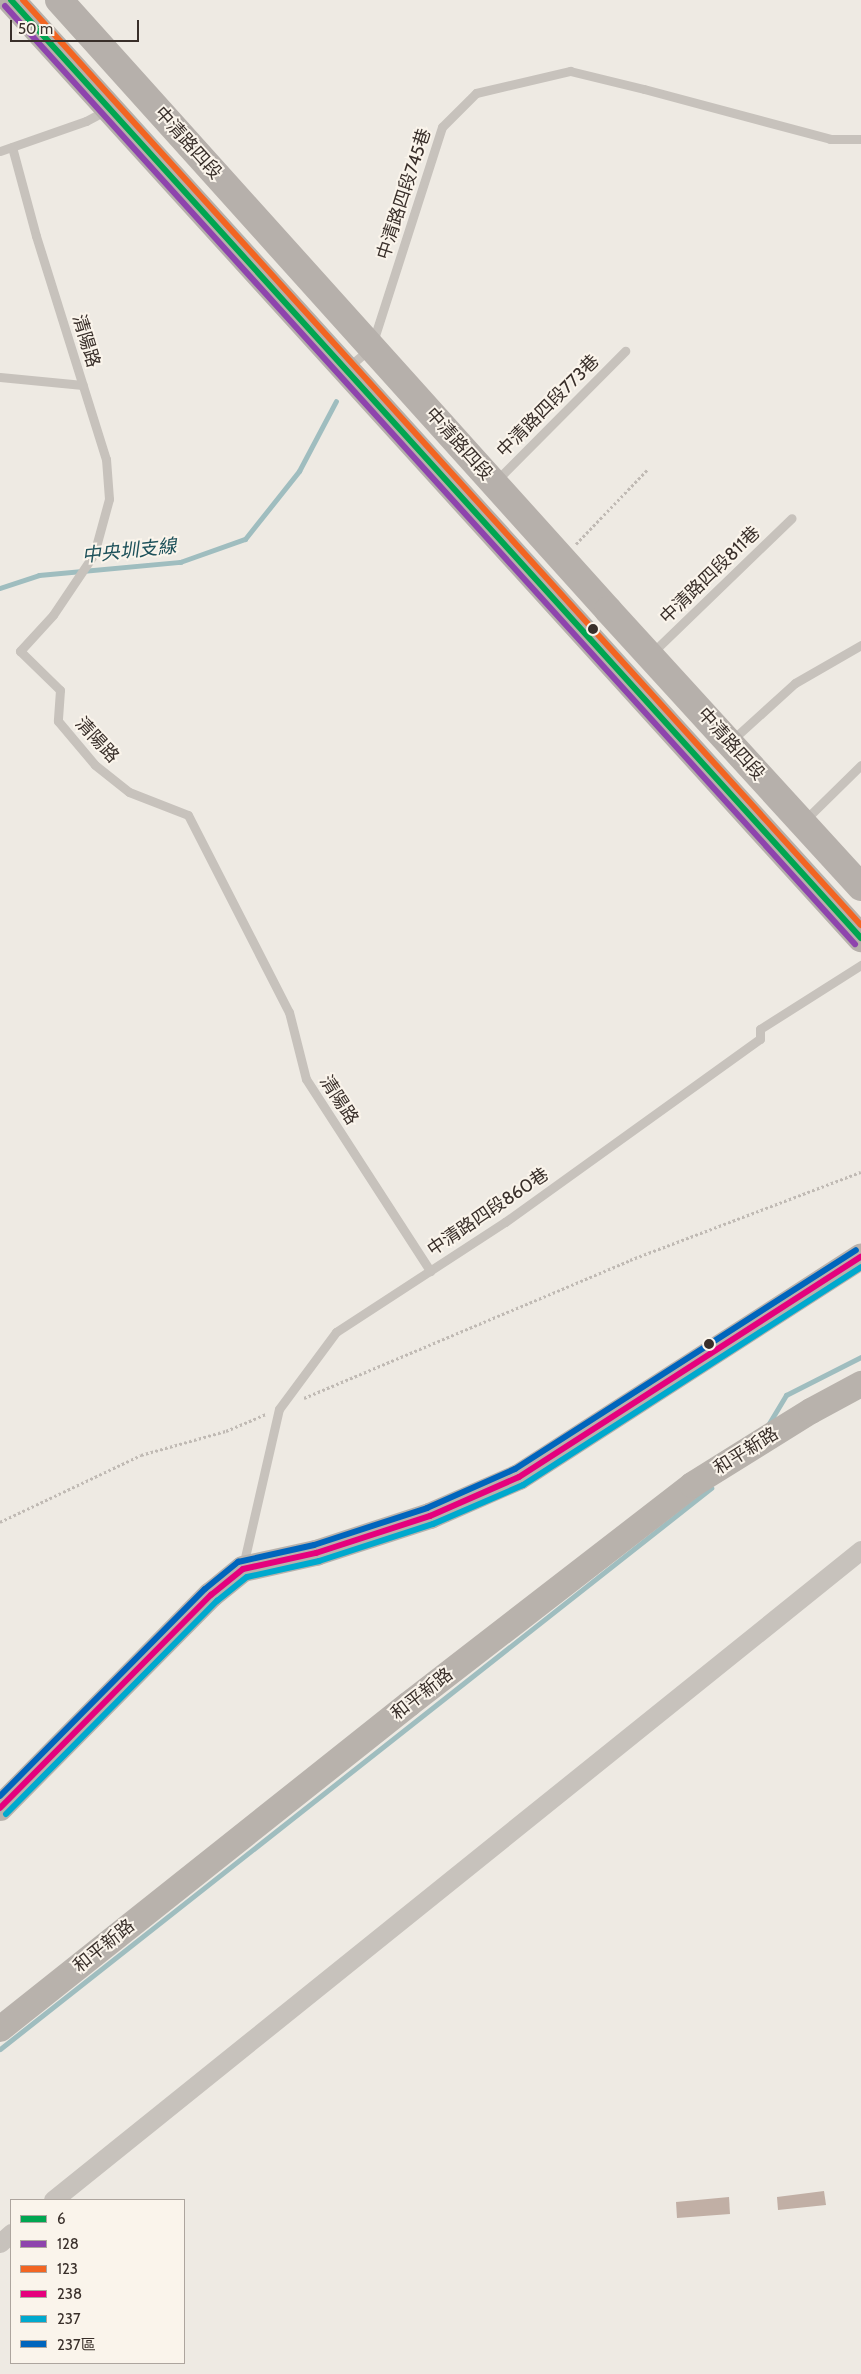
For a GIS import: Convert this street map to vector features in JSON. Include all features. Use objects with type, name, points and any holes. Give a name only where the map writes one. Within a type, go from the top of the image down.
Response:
[{"type":"main road","name":"中清路四段","points":[[11,0],[861,938]]},
{"type":"main road","name":"中清路四段","points":[[60,0],[371,348],[861,887]]},
{"type":"main road","points":[[809,880],[834,857]]},
{"type":"street","points":[[0,1808],[204,1602],[242,1569],[316,1553],[430,1516],[519,1477],[861,1257]]},
{"type":"street","name":"和平新路","points":[[0,2029],[409,1704],[692,1485],[811,1411],[861,1384]]},
{"type":"street","points":[[53,2199],[861,1550]]},
{"type":"lane","name":"中清路四段745巷","points":[[371,348],[442,127],[476,93],[570,71],[644,88],[830,139],[861,139]]},
{"type":"lane","points":[[0,151],[86,121],[109,108]]},
{"type":"lane","name":"清陽路","points":[[12,147],[36,236],[106,458],[109,498],[94,554],[54,615],[20,651],[60,690],[58,722],[95,765],[129,792],[188,815],[290,1012],[306,1079],[430,1271]]},
{"type":"lane","points":[[345,369],[371,348]]},
{"type":"lane","name":"中清路四段773巷","points":[[494,483],[625,351]]},
{"type":"lane","points":[[0,377],[83,385]]},
{"type":"lane","name":"中清路四段811巷","points":[[651,655],[792,518]]},
{"type":"lane","points":[[730,742],[795,683],[861,645]]},
{"type":"lane","points":[[802,822],[861,765]]},
{"type":"lane","name":"中清路四段860巷","points":[[242,1569],[279,1409],[336,1332],[505,1222],[760,1039],[760,1029],[861,965]]},
{"type":"path","points":[[562,558],[648,469]]},
{"type":"path","points":[[0,1522],[141,1455],[226,1431],[630,1260],[861,1172]]},
{"type":"building","points":[[824,2191],[826,2205],[778,2210],[777,2197]]},
{"type":"building","points":[[729,2197],[730,2214],[677,2218],[676,2202]]},
{"type":"waterway","name":"中央圳支線","points":[[0,588],[39,575],[180,562],[245,539],[299,471],[336,401]]},
{"type":"waterway","points":[[768,1425],[786,1395],[861,1357]]},
{"type":"waterway","points":[[0,2049],[711,1488]]},
{"type":"transit line","name":"6","points":[[11,0],[861,938]]},
{"type":"transit line","name":"123","points":[[23,0],[861,925]]},
{"type":"transit line","name":"128","points":[[5,6],[855,944]]},
{"type":"transit line","name":"237區","points":[[0,1796],[205,1589],[238,1562],[314,1545],[427,1508],[515,1469],[856,1250]]},
{"type":"transit line","name":"238","points":[[0,1808],[211,1595],[243,1569],[316,1553],[430,1516],[519,1477],[861,1257]]},
{"type":"transit line","name":"237","points":[[6,1814],[217,1601],[247,1577],[319,1561],[433,1524],[523,1485],[861,1267]]}]
